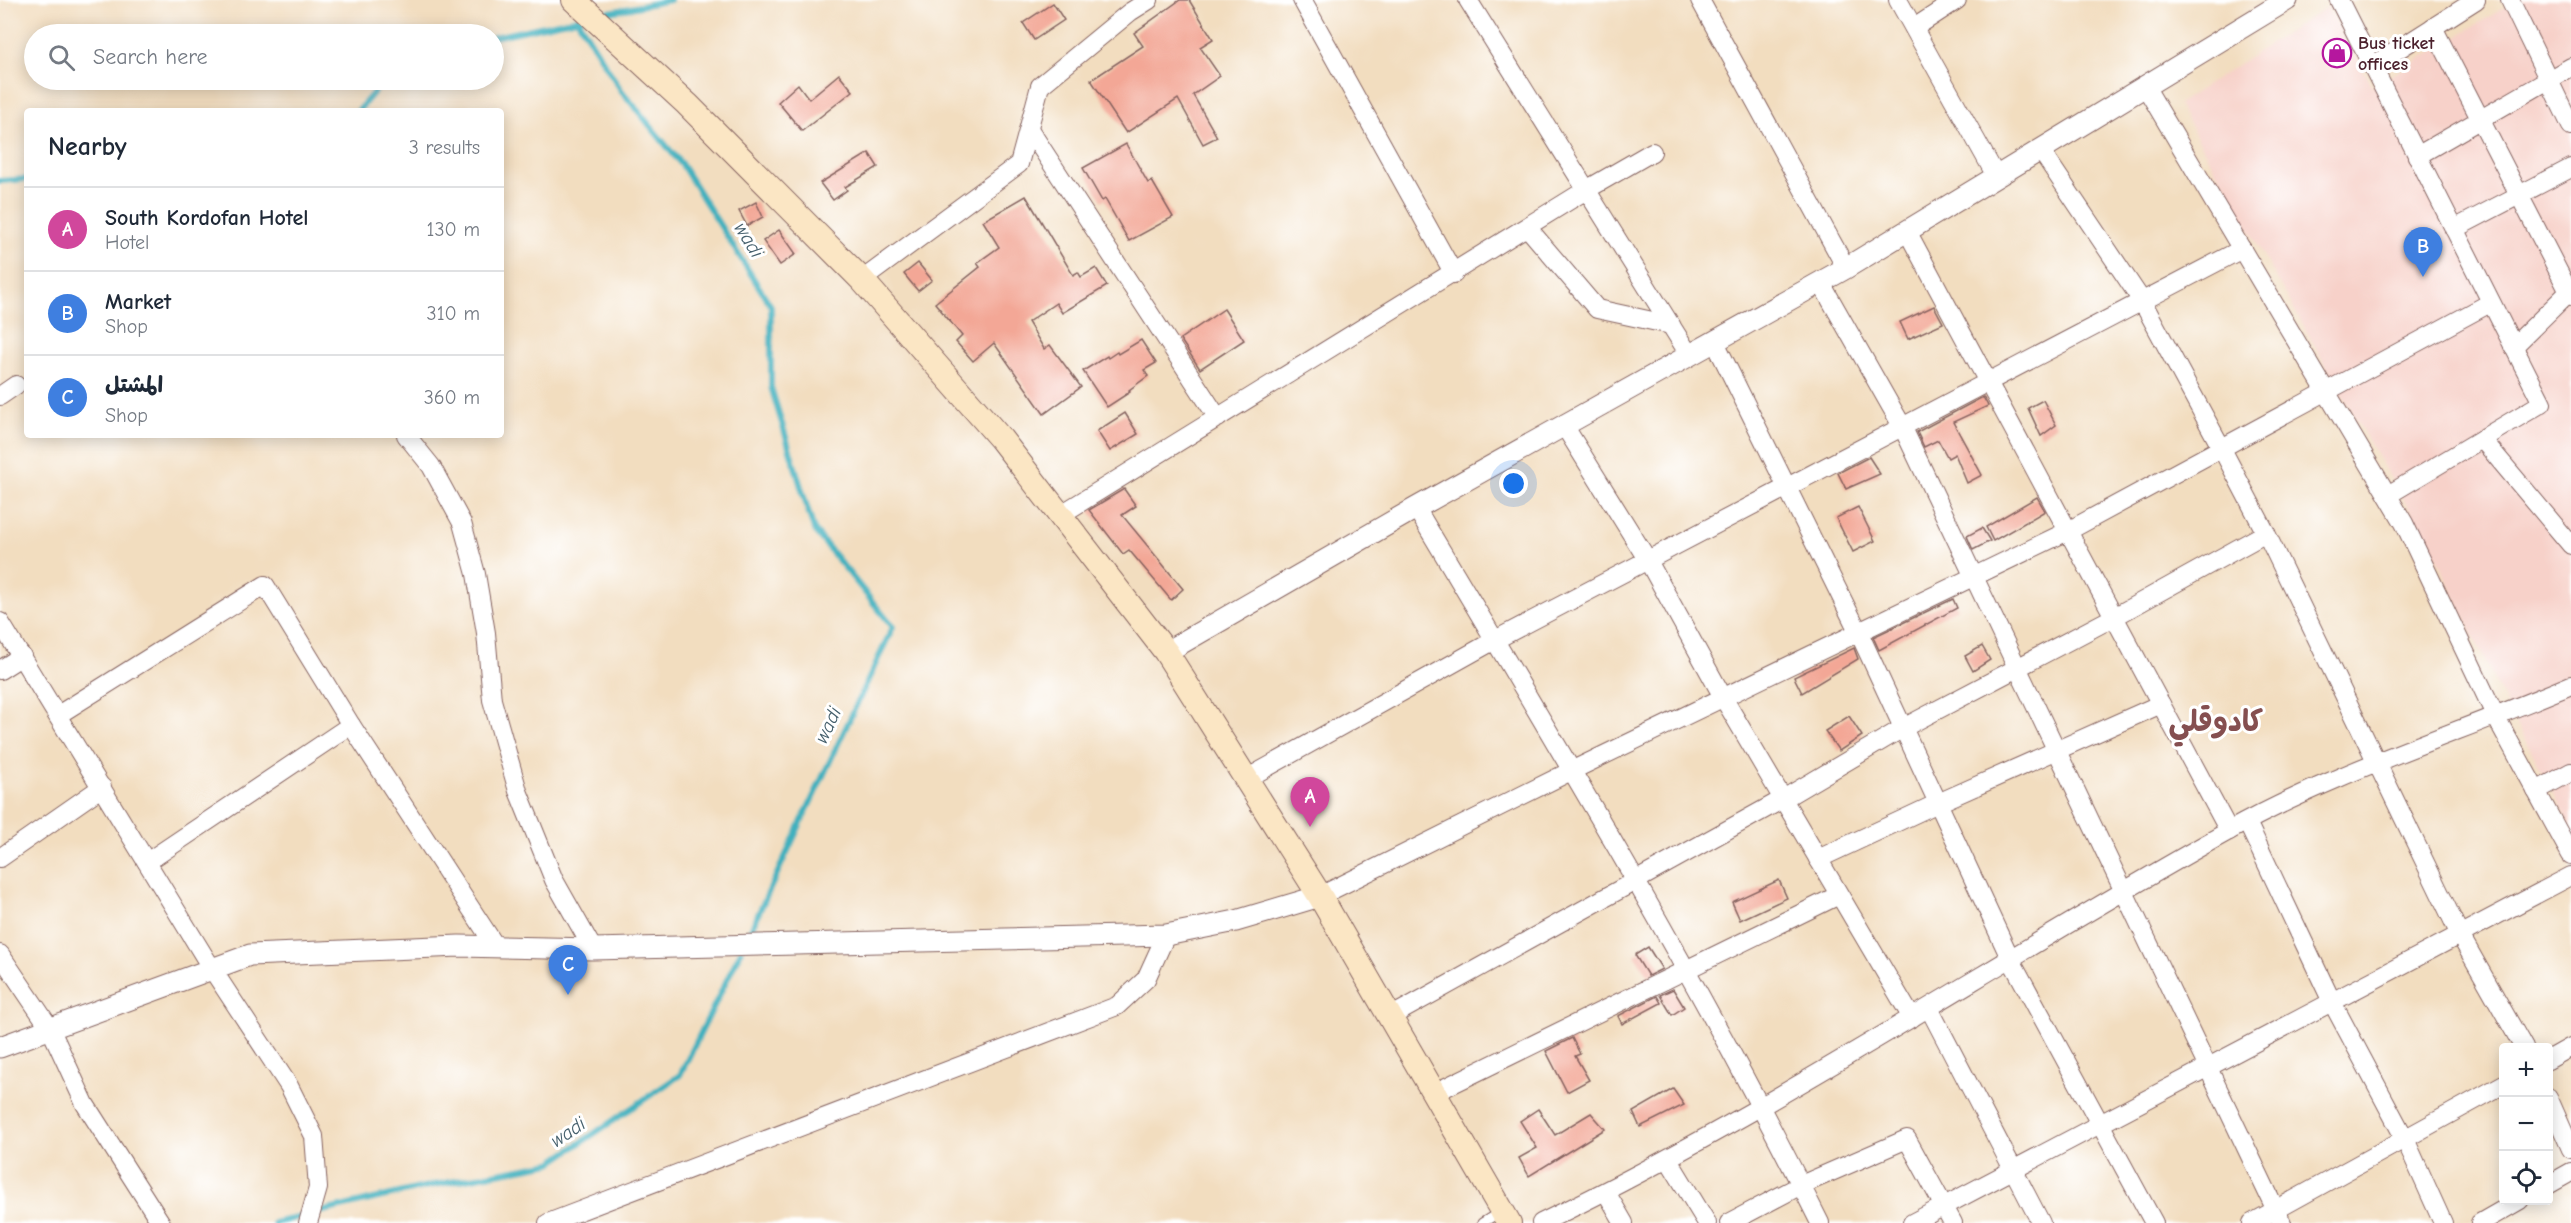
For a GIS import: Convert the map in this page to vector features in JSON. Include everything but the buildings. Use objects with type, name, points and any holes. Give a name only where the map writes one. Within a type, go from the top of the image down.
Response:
[{"type":"main road","points":[[577,3],[687,104],[862,279],[1001,439],[1166,652],[1320,896],[1434,1093],[1497,1219]]},
{"type":"street","points":[[862,279],[1019,164],[1040,86],[1130,12],[1149,0]]},
{"type":"street","points":[[1302,0],[1454,274]]},
{"type":"street","points":[[1468,0],[1690,356]]},
{"type":"street","points":[[1700,0],[1846,268]]},
{"type":"street","points":[[1898,0],[1996,176]]},
{"type":"street","points":[[1914,28],[1957,0]]},
{"type":"street","points":[[1166,652],[1416,508],[1565,427],[1846,268],[2287,0]]},
{"type":"street","points":[[2339,0],[2542,403],[2388,495]]},
{"type":"street","points":[[2372,66],[2475,0]]},
{"type":"street","points":[[2510,0],[2571,126]]},
{"type":"street","points":[[2433,27],[2570,292],[2513,347]]},
{"type":"street","points":[[2417,156],[2571,67]]},
{"type":"street","points":[[2145,86],[2404,523],[2496,717],[2571,854]]},
{"type":"street","points":[[1029,129],[1218,418]]},
{"type":"street","points":[[2040,149],[2142,300],[2266,533],[2374,762],[2460,935],[2522,1043]]},
{"type":"street","points":[[1060,515],[1454,274],[1586,190],[1652,152]]},
{"type":"street","points":[[2454,230],[2571,168]]},
{"type":"street","points":[[1527,227],[1597,309],[1671,325]]},
{"type":"street","points":[[1907,231],[2229,831]]},
{"type":"street","points":[[1246,779],[1495,640],[1647,559],[2241,249]]},
{"type":"street","points":[[1821,282],[1902,426],[2279,1216]]},
{"type":"street","points":[[0,1047],[249,955],[459,946],[593,949],[1166,935],[1236,921],[1320,896],[1573,770],[2068,531],[2490,303]]},
{"type":"street","points":[[1715,342],[1859,633],[2011,960],[2154,1223]]},
{"type":"street","points":[[0,396],[16,385]]},
{"type":"street","points":[[1565,427],[1647,559],[1724,699],[1912,1018]]},
{"type":"street","points":[[408,438],[431,466],[462,523],[476,574],[486,633],[492,700],[518,791],[554,880],[593,949]]},
{"type":"street","points":[[2482,439],[2571,545]]},
{"type":"street","points":[[1416,508],[1573,770],[1761,1106],[1820,1223]]},
{"type":"street","points":[[1390,1017],[1783,799],[1903,728],[2114,617],[2266,533]]},
{"type":"street","points":[[58,716],[265,585],[351,725],[496,947]]},
{"type":"street","points":[[0,622],[212,969],[289,1086],[314,1136],[318,1188],[308,1223]]},
{"type":"street","points":[[0,670],[22,656]]},
{"type":"street","points":[[1541,1223],[1668,1159],[2229,831],[2374,762],[2496,717],[2571,685]]},
{"type":"street","points":[[1818,859],[2161,704]]},
{"type":"street","points":[[147,862],[351,725]]},
{"type":"street","points":[[2536,791],[2571,772]]},
{"type":"street","points":[[0,858],[102,788]]},
{"type":"street","points":[[2247,822],[2332,1002],[2405,1139],[2443,1223]]},
{"type":"street","points":[[1912,1223],[2571,876]]},
{"type":"street","points":[[1434,1093],[1839,895]]},
{"type":"street","points":[[548,1223],[1117,1006],[1146,979],[1166,935]]},
{"type":"street","points":[[0,954],[50,1028],[85,1104],[161,1223]]},
{"type":"street","points":[[1929,1008],[2041,1223]]},
{"type":"street","points":[[2553,1057],[2571,1047]]},
{"type":"street","points":[[2252,1223],[2279,1216],[2405,1139],[2499,1087]]},
{"type":"street","points":[[2553,1108],[2571,1149]]},
{"type":"street","points":[[1729,1223],[1801,1185],[1907,1139],[1953,1223]]},
{"type":"street","points":[[1668,1159],[1707,1223]]},
{"type":"street","points":[[2553,1182],[2571,1172]]},
{"type":"street","points":[[1606,1192],[1624,1223]]},
{"type":"street","points":[[2480,1223],[2511,1205]]},
{"type":"shaded area","points":[[2517,0],[2571,0],[2571,827],[2501,694],[2429,542],[2374,451],[2178,104],[2327,7],[2373,87]]},
{"type":"waterway","name":"wadi","points":[[600,14],[670,0]]},
{"type":"waterway","name":"wadi","points":[[504,35],[581,18]]},
{"type":"waterway","name":"wadi","points":[[577,19],[621,90],[682,165],[771,306],[771,387],[814,530],[893,627],[745,942]]},
{"type":"waterway","name":"wadi","points":[[361,108],[376,90]]},
{"type":"waterway","name":"wadi","points":[[0,181],[24,179]]},
{"type":"waterway","name":"wadi","points":[[274,1223],[424,1187],[551,1163],[680,1075],[741,951]]},
{"type":"place","name":"Bus ticket offices","points":[[2337,53]]},
{"type":"place","name":"Market","points":[[2423,277]]},
{"type":"place","name":"South Kordofan Hotel","points":[[1310,827]]},
{"type":"place","name":"المشتل","points":[[568,995]]},
{"type":"district","name":"كادوقلي","points":[[2216,721]]}]
